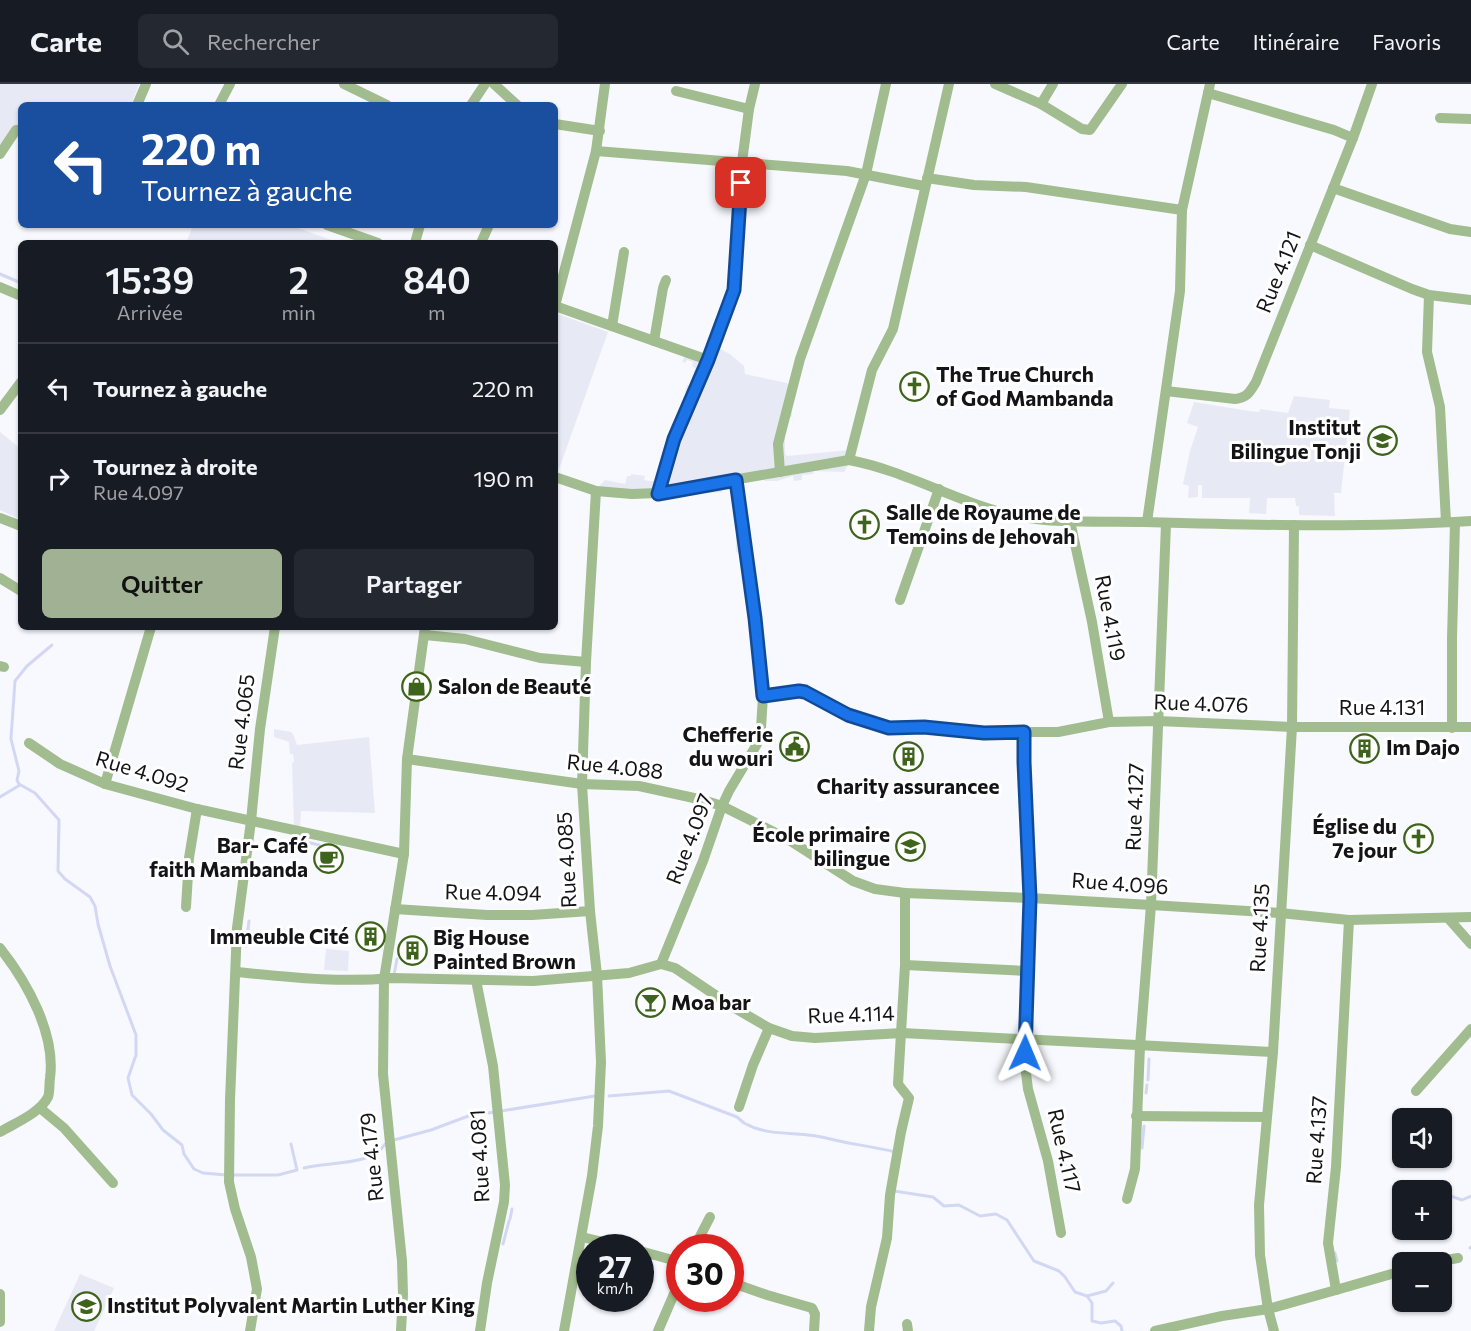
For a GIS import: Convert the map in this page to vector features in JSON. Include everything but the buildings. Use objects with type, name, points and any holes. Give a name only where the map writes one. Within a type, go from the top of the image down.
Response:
[{"type":"street","points":[[138,102],[146,84]]},
{"type":"street","points":[[221,102],[230,84]]},
{"type":"street","points":[[344,84],[381,102]]},
{"type":"street","points":[[473,102],[485,84]]},
{"type":"street","points":[[494,84],[514,102]]},
{"type":"street","points":[[558,295],[596,151],[605,84]]},
{"type":"street","points":[[658,494],[674,439],[708,360],[734,290],[742,162],[754,84]]},
{"type":"street","points":[[780,472],[778,444],[800,359],[866,174],[886,84]]},
{"type":"street","points":[[849,460],[872,370],[893,329],[949,84]]},
{"type":"street","points":[[995,84],[1041,104],[1082,129],[1090,130],[1122,84]]},
{"type":"street","points":[[1041,104],[1053,84]]},
{"type":"street","name":"Rue 4.121","points":[[1166,391],[1235,399],[1243,398],[1248,394],[1256,382],[1353,138],[1372,84]]},
{"type":"street","points":[[1147,522],[1180,291],[1182,210],[1209,89],[1353,138]]},
{"type":"street","points":[[676,91],[749,109]]},
{"type":"street","points":[[1440,118],[1471,118]]},
{"type":"street","points":[[558,124],[600,131]]},
{"type":"street","points":[[0,154],[15,130],[18,130]]},
{"type":"street","points":[[596,151],[742,162],[926,182],[1026,187],[1182,210]]},
{"type":"street","points":[[1333,188],[1450,229],[1471,232]]},
{"type":"street","points":[[343,228],[371,240]]},
{"type":"street","points":[[1310,245],[1429,295],[1471,300]]},
{"type":"street","points":[[612,326],[624,252]]},
{"type":"street","points":[[654,341],[666,280]]},
{"type":"street","points":[[0,287],[18,296]]},
{"type":"street","points":[[1429,295],[1427,352],[1440,406],[1451,522],[1452,728]]},
{"type":"street","points":[[558,307],[708,360]]},
{"type":"street","points":[[0,410],[18,386]]},
{"type":"street","points":[[558,478],[596,491],[658,494],[849,460],[876,465],[986,508],[1019,517],[1166,524],[1294,525],[1471,521]]},
{"type":"street","name":"Rue 4.097","points":[[661,964],[695,882],[722,806],[757,744],[761,728],[763,696],[736,480]]},
{"type":"street","points":[[900,600],[939,489]]},
{"type":"street","name":"Rue 4.085","points":[[582,1234],[598,1126],[601,1062],[597,975],[590,910],[582,784],[586,662],[596,491]]},
{"type":"street","points":[[0,518],[18,525]]},
{"type":"street","name":"Rue 4.119","points":[[1070,521],[1092,622],[1109,722]]},
{"type":"street","name":"Rue 4.127","points":[[1127,1199],[1135,1169],[1140,1046],[1151,905],[1166,524]]},
{"type":"street","name":"Rue 4.135","points":[[1274,1331],[1268,1309],[1260,1255],[1259,1205],[1273,1052],[1292,727],[1294,525]]},
{"type":"street","points":[[0,578],[18,589]]},
{"type":"street","points":[[105,784],[150,630]]},
{"type":"street","name":"Rue 4.065","points":[[250,1331],[257,1289],[251,1257],[235,1209],[229,1182],[230,1100],[237,928],[261,718],[275,630]]},
{"type":"street","points":[[425,631],[540,658],[586,662]]},
{"type":"street","name":"Rue 4.179","points":[[401,1331],[402,1261],[383,1074],[384,979],[404,854],[408,759],[425,631]]},
{"type":"street","points":[[763,696],[805,692],[848,715],[899,729],[924,727],[952,731],[1058,732],[1109,722]]},
{"type":"street","name":"Rue 4.076","points":[[1109,722],[1158,721],[1292,727]]},
{"type":"street","name":"Rue 4.131","points":[[1292,727],[1471,727]]},
{"type":"street","name":"Rue 4.117","points":[[1024,732],[1030,898],[1025,1065],[1028,1089],[1048,1161],[1061,1233]]},
{"type":"street","name":"Rue 4.092","points":[[29,743],[60,764],[105,784],[196,809],[404,854]]},
{"type":"street","name":"Rue 4.088","points":[[408,759],[582,784],[639,786],[695,798],[722,806],[786,837],[852,881],[874,889],[905,893]]},
{"type":"street","points":[[186,907],[189,858],[196,809]]},
{"type":"street","points":[[869,1331],[887,1238],[890,1195],[909,1098],[898,1084],[905,965],[905,893]]},
{"type":"street","name":"Rue 4.096","points":[[905,893],[1151,905],[1349,920],[1471,917]]},
{"type":"street","name":"Rue 4.094","points":[[395,909],[488,915],[532,915],[590,910]]},
{"type":"street","points":[[1448,918],[1471,944]]},
{"type":"street","name":"Rue 4.137","points":[[1336,1290],[1328,1243],[1336,1167],[1349,920]]},
{"type":"street","points":[[0,948],[35,1005],[47,1035],[52,1066],[49,1095],[40,1108],[0,1132]]},
{"type":"street","points":[[236,972],[334,981],[384,979],[533,981],[629,973],[661,964]]},
{"type":"street","name":"Rue 4.114","points":[[661,964],[675,968],[769,1028],[792,1036],[815,1038],[902,1033],[1273,1052]]},
{"type":"street","points":[[905,965],[1027,970]]},
{"type":"street","name":"Rue 4.081","points":[[476,980],[493,1066],[505,1185],[504,1202],[487,1283],[480,1331]]},
{"type":"street","points":[[739,1107],[753,1065],[769,1028]]},
{"type":"street","points":[[1416,1091],[1471,1029]]},
{"type":"street","points":[[40,1108],[64,1128],[113,1183]]},
{"type":"street","points":[[1136,1116],[1266,1117]]},
{"type":"street","points":[[701,1234],[710,1217]]},
{"type":"street","points":[[1452,1259],[1458,1258]]},
{"type":"street","name":"Rue 4.085","points":[[564,1331],[576,1268]]},
{"type":"street","points":[[1155,1331],[1183,1328],[1268,1309],[1392,1274]]},
{"type":"street","points":[[744,1287],[812,1308],[815,1314],[814,1331]]},
{"type":"street","points":[[0,1294],[0,1322]]},
{"type":"street","points":[[658,1331],[666,1312]]},
{"type":"street","points":[[0,1328],[7,1331]]},
{"type":"shaded area","points":[[0,84],[139,84],[132,102],[18,102],[18,131],[0,148]]},
{"type":"shaded area","points":[[192,228],[298,228],[332,240],[187,240]]},
{"type":"shaded area","points":[[558,314],[608,332],[558,469]]},
{"type":"shaded area","points":[[712,345],[730,354],[744,366],[745,374],[787,383],[795,391],[791,407],[792,416],[788,419],[785,433],[785,454],[787,456],[850,450],[852,459],[844,472],[814,471],[813,474],[802,475],[802,480],[794,481],[793,476],[777,481],[765,481],[760,478],[741,480],[754,558],[736,552],[736,523],[729,488],[722,487],[722,492],[709,493],[704,491],[595,490],[605,480],[625,484],[627,476],[631,474],[645,476],[644,480],[655,481],[675,430],[671,425],[678,415],[695,368],[692,366],[693,362],[687,360],[685,363],[682,362],[688,349],[707,356]]},
{"type":"shaded area","points":[[1294,396],[1330,400],[1329,408],[1350,410],[1341,493],[1334,493],[1335,516],[1299,515],[1299,506],[1296,506],[1295,498],[1267,498],[1266,514],[1249,513],[1250,498],[1202,498],[1202,485],[1198,485],[1198,497],[1188,498],[1189,486],[1183,484],[1198,427],[1187,423],[1194,402],[1249,411],[1259,412],[1260,409],[1288,413]]},
{"type":"shaded area","points":[[0,432],[18,447],[18,519],[0,510]]},
{"type":"shaded area","points":[[274,729],[291,732],[297,745],[369,737],[375,813],[301,811],[300,828],[294,827],[293,754],[290,754],[289,742],[274,737]]},
{"type":"shaded area","points":[[326,949],[349,951],[348,971],[324,970]]},
{"type":"shaded area","name":"Institut Polyvalent Martin Luther King","points":[[80,1274],[114,1288],[94,1331],[54,1331]]},
{"type":"waterway","points":[[0,274],[18,282]]},
{"type":"waterway","points":[[11,738],[15,681],[27,666],[52,645]]},
{"type":"waterway","points":[[11,739],[19,771],[17,780],[19,784],[35,793],[59,820],[58,871],[90,897],[95,906],[110,966],[136,1035],[136,1055],[128,1078],[132,1095],[163,1130],[182,1145],[184,1154],[194,1169],[203,1173],[226,1175]]},
{"type":"waterway","points":[[0,797],[20,785]]},
{"type":"waterway","points":[[306,842],[319,845]]},
{"type":"waterway","points":[[246,946],[249,921]]},
{"type":"waterway","points":[[394,975],[397,959]]},
{"type":"waterway","points":[[1148,1080],[1149,1059]]},
{"type":"waterway","points":[[1146,1093],[1147,1085]]},
{"type":"waterway","points":[[609,1096],[669,1091],[737,1117],[744,1123]]},
{"type":"waterway","points":[[501,1111],[595,1096]]},
{"type":"waterway","points":[[394,1140],[431,1130],[471,1115],[496,1112]]},
{"type":"waterway","points":[[746,1124],[765,1131],[816,1136],[895,1152]]},
{"type":"waterway","points":[[1142,1148],[1144,1126]]},
{"type":"waterway","points":[[233,1175],[278,1175],[297,1170],[291,1144]]},
{"type":"waterway","points":[[304,1168],[359,1160],[370,1156],[385,1144]]},
{"type":"waterway","points":[[894,1191],[933,1197],[944,1206],[959,1205],[980,1216],[996,1214],[1007,1220],[1034,1261],[1059,1271],[1075,1292],[1087,1296],[1092,1303],[1092,1321],[1101,1323],[1115,1321],[1121,1326],[1122,1331]]},
{"type":"waterway","points":[[1452,1196],[1462,1200],[1471,1196]]},
{"type":"waterway","points":[[510,1219],[512,1209]]},
{"type":"waterway","points":[[503,1244],[509,1221]]},
{"type":"waterway","points":[[1335,1253],[1337,1261]]},
{"type":"waterway","points":[[1087,1296],[1106,1291],[1113,1283]]},
{"type":"place","name":"The True Church of God Mambanda","points":[[915,387]]},
{"type":"place","name":"Institut Bilingue Tonji","points":[[1382,440]]},
{"type":"place","name":"Salle de Royaume de Temoins de Jehovah","points":[[865,525]]},
{"type":"place","name":"Salon de Beauté","points":[[417,687]]},
{"type":"place","name":"Chefferie du wouri","points":[[794,747]]},
{"type":"place","name":"Im Dajo","points":[[1365,748]]},
{"type":"place","name":"Charity assurancee","points":[[908,756]]},
{"type":"place","name":"Église du 7e jour","points":[[1418,839]]},
{"type":"place","name":"École primaire bilingue","points":[[911,847]]},
{"type":"place","name":"Bar- Café faith Mambanda","points":[[329,858]]},
{"type":"place","name":"Immeuble Cité","points":[[370,937]]},
{"type":"place","name":"Big House Painted Brown","points":[[412,950]]},
{"type":"place","name":"Moa bar","points":[[650,1003]]},
{"type":"place","name":"Institut Polyvalent Martin Luther King","points":[[86,1306]]},
{"type":"route","points":[[741,183],[734,290],[708,360],[674,439],[658,494],[736,480],[763,696],[805,692],[831,708],[889,728],[924,727],[984,733],[1024,732],[1030,898],[1025,1053]]}]
